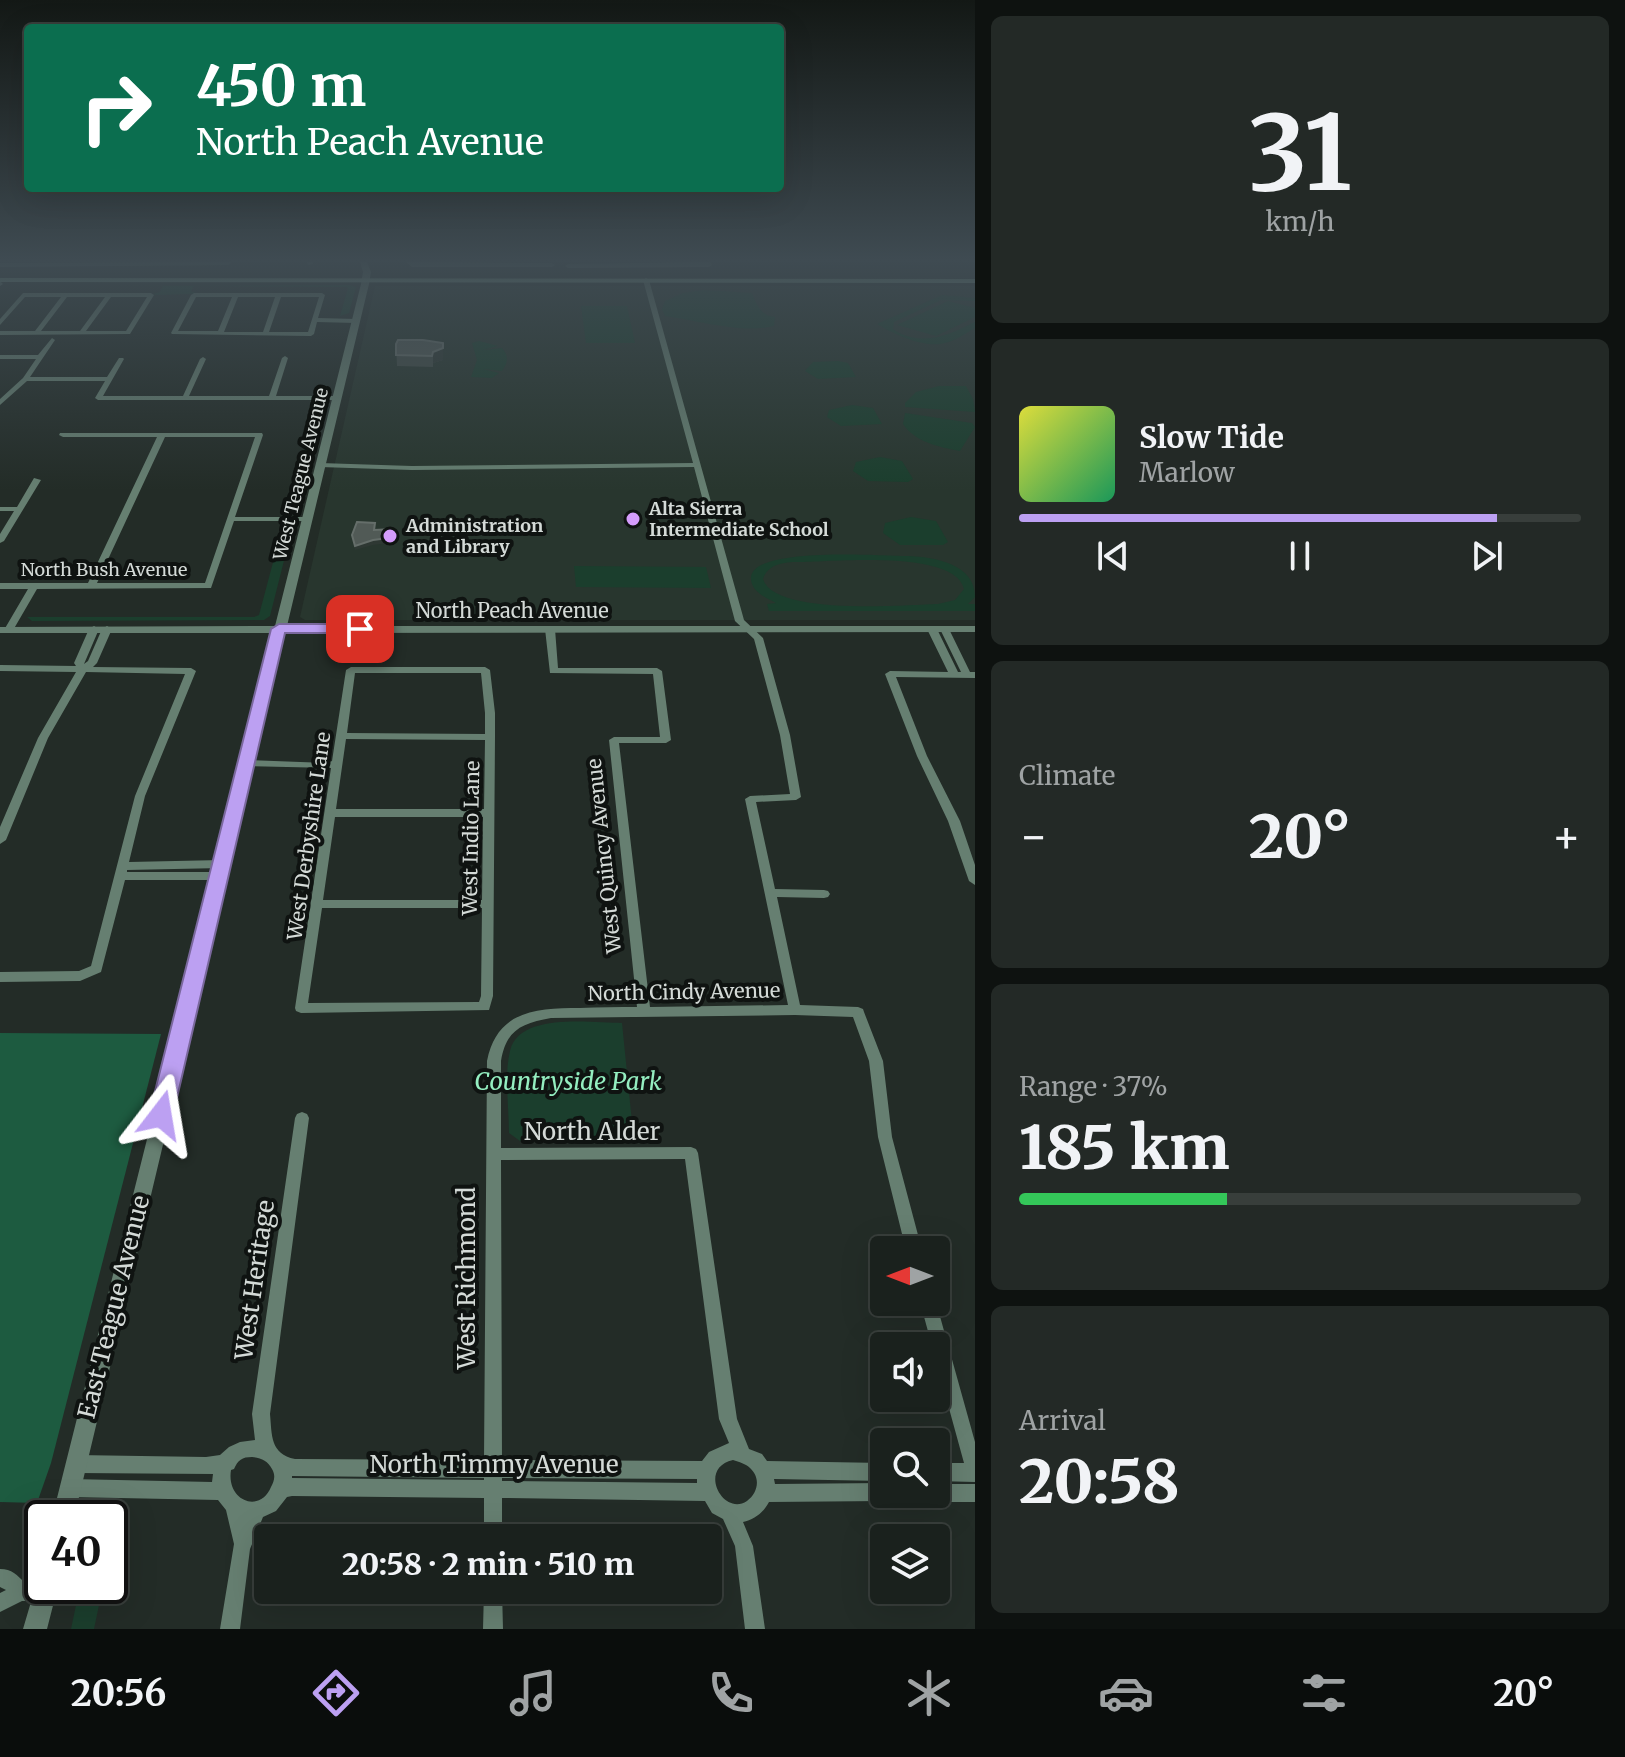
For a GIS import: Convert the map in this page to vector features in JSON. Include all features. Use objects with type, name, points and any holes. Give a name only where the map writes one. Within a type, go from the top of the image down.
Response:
[{"type":"street","name":"West Teague Avenue","points":[[279,629],[351,338]]},
{"type":"street","points":[[662,338],[740,621],[758,638],[785,735],[795,785],[796,797],[750,799],[795,1010]]},
{"type":"street","points":[[0,403],[25,379],[52,340]]},
{"type":"street","points":[[0,357],[40,357]]},
{"type":"street","points":[[272,398],[285,358]]},
{"type":"street","points":[[121,359],[98,398],[336,398]]},
{"type":"street","points":[[185,398],[203,359]]},
{"type":"street","points":[[25,379],[109,379]]},
{"type":"street","points":[[63,435],[259,435],[232,517],[307,517]]},
{"type":"street","points":[[91,586],[162,435]]},
{"type":"street","points":[[320,465],[412,468],[697,465]]},
{"type":"street","points":[[0,541],[37,480]]},
{"type":"street","points":[[0,509],[19,509]]},
{"type":"street","name":"North Bush Avenue","points":[[0,586],[208,586],[232,517]]},
{"type":"street","points":[[4,630],[34,586]]},
{"type":"street","points":[[0,840],[43,738],[83,669],[92,663],[100,629]]},
{"type":"street","name":"East Teague Avenue","points":[[67,1500],[220,870],[260,764],[279,629]]},
{"type":"street","name":"West Quincy Avenue","points":[[550,629],[553,671],[657,671],[666,740],[614,740],[644,1013]]},
{"type":"street","points":[[939,629],[954,674]]},
{"type":"street","points":[[939,629],[971,675]]},
{"type":"street","name":"North Peach Avenue","points":[[4,630],[975,629]]},
{"type":"street","points":[[0,668],[191,671],[140,796],[97,969],[80,976],[0,977]]},
{"type":"street","name":"West Derbyshire Lane","points":[[484,1007],[301,1008],[351,670],[485,670]]},
{"type":"street","name":"West Indio Lane","points":[[484,1007],[487,996],[490,737],[485,670]]},
{"type":"street","points":[[971,675],[890,674],[922,756],[954,821],[975,881]]},
{"type":"street","points":[[342,736],[490,737]]},
{"type":"street","points":[[260,764],[290,771],[300,762],[338,763]]},
{"type":"street","points":[[330,813],[489,813]]},
{"type":"street","points":[[122,871],[220,870]]},
{"type":"street","points":[[771,893],[824,894]]},
{"type":"street","points":[[317,904],[488,904]]},
{"type":"street","name":"North Cindy Avenue","points":[[512,1025],[535,1015],[551,1013],[858,1012],[876,1061],[885,1137],[910,1236]]},
{"type":"street","name":"West Richmond","points":[[493,1524],[495,1047],[512,1025]]},
{"type":"street","name":"West Heritage","points":[[265,1448],[261,1414],[302,1118]]},
{"type":"street","name":"North Alder","points":[[493,1154],[691,1153],[733,1453]]},
{"type":"street","points":[[932,1316],[975,1472],[950,1472]]},
{"type":"street","points":[[241,1549],[235,1507],[222,1491],[223,1472],[228,1463],[246,1449],[261,1414]]},
{"type":"street","points":[[230,1629],[241,1549],[257,1509],[274,1498],[279,1490],[282,1465],[265,1448],[246,1449]]},
{"type":"street","points":[[755,1629],[744,1546],[729,1512],[714,1501],[709,1492],[707,1470],[716,1456],[733,1453],[762,1470],[870,1472]]},
{"type":"street","points":[[76,1464],[206,1466],[228,1463]]},
{"type":"street","name":"North Timmy Avenue","points":[[282,1465],[295,1468],[707,1470]]},
{"type":"street","points":[[744,1546],[750,1512],[763,1501],[766,1493],[762,1470]]},
{"type":"street","points":[[70,1488],[222,1491]]},
{"type":"street","name":"North Timmy Avenue","points":[[279,1490],[709,1492]]},
{"type":"street","points":[[766,1493],[870,1492]]},
{"type":"street","points":[[950,1493],[975,1493]]},
{"type":"street","points":[[235,1507],[257,1509]]},
{"type":"street","points":[[729,1512],[750,1512]]},
{"type":"street","points":[[0,1578],[24,1585]]},
{"type":"street","points":[[0,1603],[24,1595]]},
{"type":"street","points":[[35,1629],[36,1604]]},
{"type":"street","points":[[493,1604],[493,1629]]},
{"type":"shaded area","points":[[363,338],[975,338],[975,620],[305,620],[300,617]]},
{"type":"shaded area","points":[[0,1033],[161,1034],[51,1463],[38,1500],[0,1502]]},
{"type":"green space","points":[[585,338],[634,338],[635,343],[586,343]]},
{"type":"green space","points":[[906,338],[958,338],[937,344]]},
{"type":"green space","points":[[479,341],[498,346],[483,350],[502,348],[506,354],[502,371],[483,369],[499,373],[492,378],[471,377],[477,360],[472,343]]},
{"type":"green space","points":[[813,362],[848,363],[856,377],[818,379],[805,371]]},
{"type":"green space","points":[[939,386],[966,386],[975,412],[905,407],[916,392]]},
{"type":"green space","points":[[318,401],[324,403],[297,509],[287,512]]},
{"type":"green space","points":[[852,405],[873,408],[882,424],[841,426],[827,417],[829,410]]},
{"type":"green space","points":[[905,413],[972,423],[975,427],[960,451],[928,443],[914,435],[903,424]]},
{"type":"green space","points":[[880,457],[902,461],[913,479],[908,482],[868,481],[853,471],[856,462]]},
{"type":"green space","points":[[911,517],[936,521],[948,542],[943,545],[900,545],[883,533],[885,523]]},
{"type":"green space","points":[[284,521],[293,525],[270,616],[264,620],[32,621],[27,617],[254,617],[259,615]]},
{"type":"green space","points":[[848,554],[919,557],[952,564],[961,570],[973,586],[975,597],[968,604],[975,604],[975,611],[769,611],[767,604],[776,603],[759,593],[751,582],[758,567],[796,557]],"holes":[[[863,560],[916,563],[956,576],[964,589],[955,600],[938,604],[842,606],[814,603],[790,599],[772,591],[763,579],[769,570],[787,563]]]},
{"type":"green space","points":[[574,566],[706,567],[711,588],[576,587]]},
{"type":"green space","name":"Countryside Park","points":[[558,1022],[622,1023],[634,1142],[520,1141],[509,1133],[507,1071],[510,1051],[516,1039],[527,1030]]},
{"type":"green space","points":[[76,1604],[99,1604],[94,1629],[71,1629]]},
{"type":"building","points":[[398,340],[443,343],[443,348],[433,352],[432,356],[396,355]]},
{"type":"building","points":[[357,522],[375,523],[374,530],[394,529],[397,537],[355,546],[352,535]]},
{"type":"place","name":"Alta Sierra Intermediate School","points":[[633,519]]},
{"type":"place","name":"Administration and Library","points":[[390,536]]},
{"type":"route","points":[[161,1115],[279,629],[360,629]]}]
